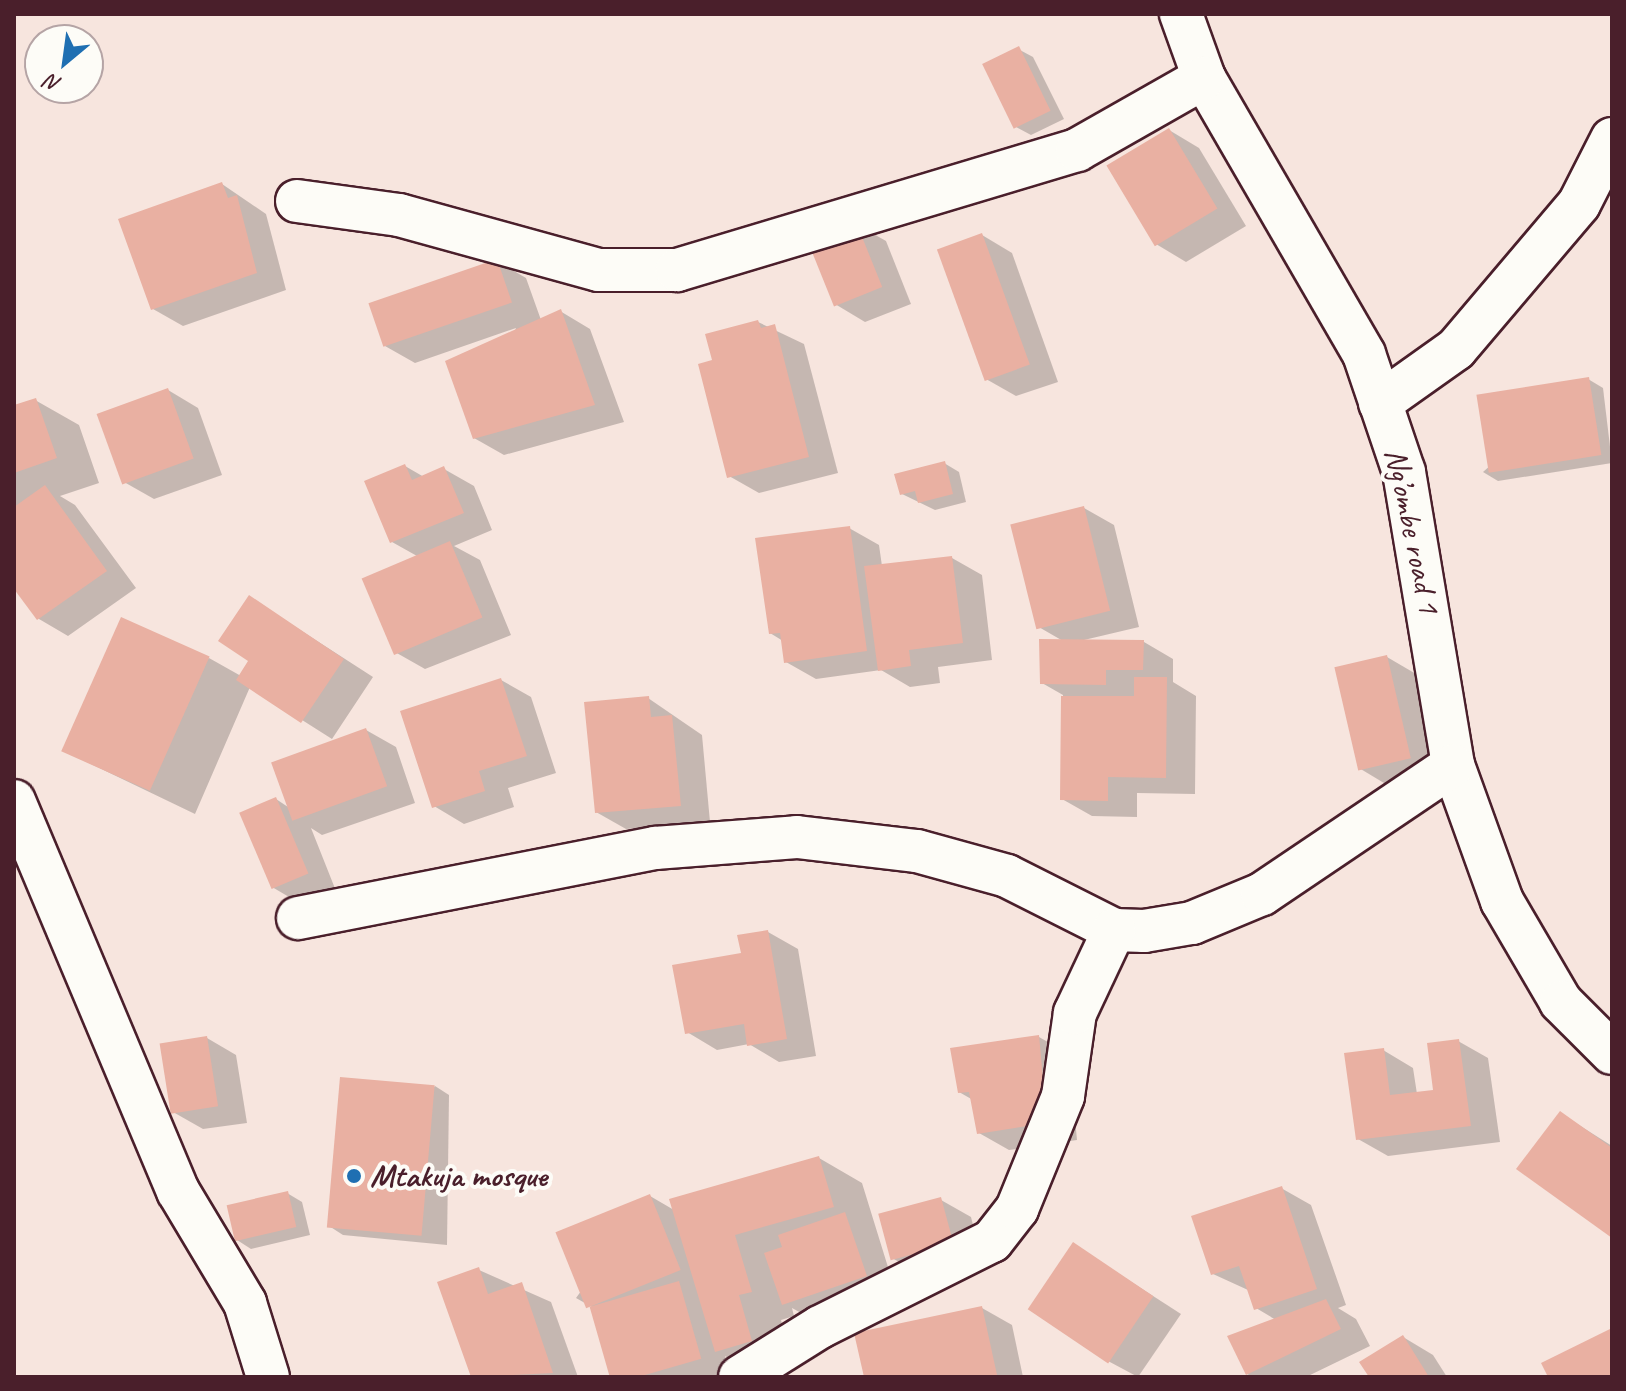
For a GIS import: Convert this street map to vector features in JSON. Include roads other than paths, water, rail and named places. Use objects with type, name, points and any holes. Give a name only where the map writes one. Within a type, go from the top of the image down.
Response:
[{"type":"street","name":"Ng’ombe road 1","points":[[1181,14],[1204,78],[1364,354],[1407,487],[1453,765],[1502,901],[1561,1002],[1612,1053]]},
{"type":"street","points":[[297,201],[399,215],[599,270],[677,270],[1077,150],[1204,78]]},
{"type":"street","points":[[1380,403],[1456,349],[1579,204],[1612,139]]},
{"type":"street","points":[[298,918],[655,848],[797,837],[917,851],[1007,876],[1114,930],[1192,923],[1262,894],[1453,765]]},
{"type":"street","points":[[14,801],[178,1191],[245,1303],[268,1377]]},
{"type":"street","points":[[740,1377],[820,1327],[992,1241],[1017,1209],[1063,1096],[1075,1013],[1114,930]]},
{"type":"place","name":"Mtakuja mosque","points":[[354,1176]]}]
